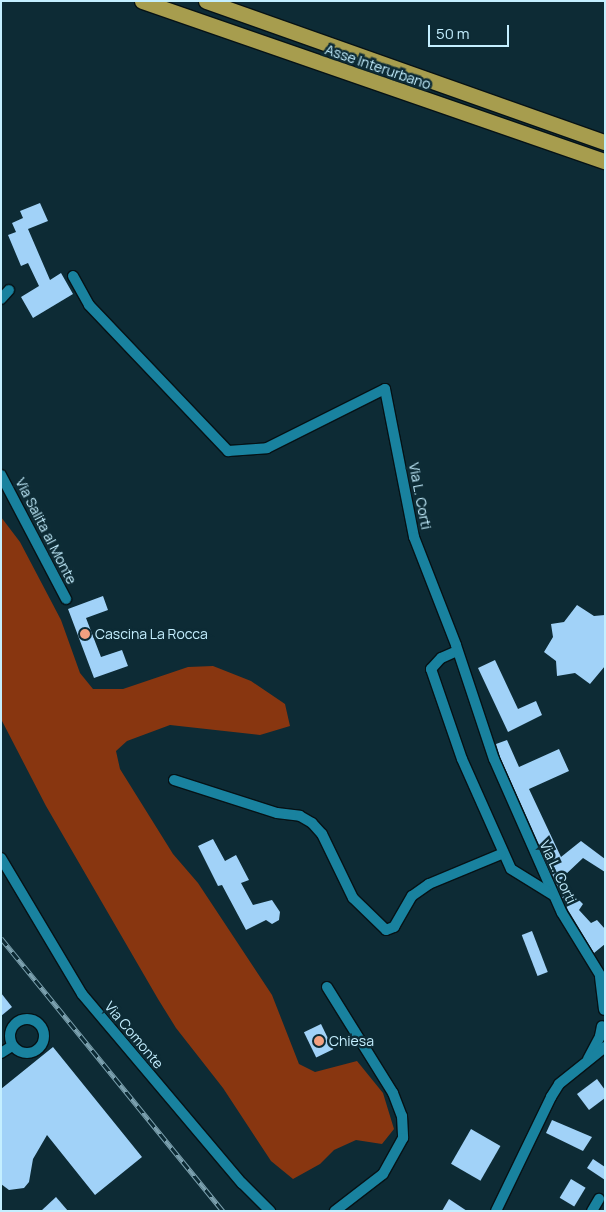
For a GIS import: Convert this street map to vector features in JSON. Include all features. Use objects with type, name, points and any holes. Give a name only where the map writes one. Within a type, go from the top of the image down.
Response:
[{"type":"highway","name":"Asse Interurbano","points":[[142,1],[605,160]]},
{"type":"highway","points":[[206,1],[366,59]]},
{"type":"highway","points":[[227,1],[338,41],[366,59]]},
{"type":"highway","name":"Asse Interurbano","points":[[366,59],[605,142]]},
{"type":"street","name":"Via L. Corti","points":[[73,276],[88,305],[228,451],[267,448],[385,389],[409,519],[494,759],[553,895],[603,980],[605,1010],[603,1028],[591,1055],[581,1067]]},
{"type":"street","points":[[1,299],[10,290]]},
{"type":"street","name":"Via Salita al Monte","points":[[1,475],[66,599]]},
{"type":"street","points":[[457,651],[441,658],[431,669],[462,759],[501,854],[511,869],[553,895]]},
{"type":"street","points":[[174,780],[277,813],[300,816],[312,823],[322,834],[353,898],[386,930],[394,927],[412,896],[429,884],[501,854]]},
{"type":"street","name":"Via Comonte","points":[[1,858],[82,994],[242,1183],[270,1211]]},
{"type":"street","points":[[327,987],[393,1093],[402,1116],[403,1138],[384,1174],[335,1211]]},
{"type":"street","points":[[1,1053],[12,1046]]},
{"type":"street","points":[[496,1211],[543,1109],[559,1084],[605,1047]]},
{"type":"street","points":[[592,1211],[599,1199]]},
{"type":"shaded area","points":[[1,517],[20,542],[61,620],[80,673],[93,689],[123,689],[188,667],[213,666],[251,681],[285,704],[290,726],[260,735],[170,725],[127,741],[116,751],[120,769],[173,854],[198,883],[272,995],[299,1064],[315,1072],[357,1061],[383,1093],[394,1129],[382,1144],[356,1140],[334,1150],[320,1164],[293,1179],[271,1161],[223,1088],[176,1028],[158,999],[46,806],[1,719]]},
{"type":"building","points":[[40,203],[48,221],[28,229],[50,280],[61,273],[73,294],[33,318],[21,297],[39,286],[28,263],[21,266],[8,235],[16,232],[12,223],[23,218],[20,211]]},
{"type":"building","name":"Cascina La Rocca","points":[[103,596],[108,610],[86,618],[101,657],[122,650],[128,666],[94,678],[68,609]]},
{"type":"building","points":[[577,605],[594,616],[605,615],[605,666],[590,684],[575,673],[557,676],[556,661],[544,652],[553,637],[551,624],[564,622]]},
{"type":"building","points":[[495,660],[518,709],[536,701],[542,715],[508,732],[478,668]]},
{"type":"building","points":[[507,740],[519,767],[559,749],[569,771],[529,789],[561,857],[581,841],[605,859],[605,872],[583,858],[564,876],[573,894],[583,904],[579,910],[591,923],[597,920],[605,929],[605,944],[594,953],[568,910],[500,757],[496,744]]},
{"type":"building","points":[[213,839],[225,861],[236,855],[249,880],[241,883],[253,905],[272,900],[280,912],[279,920],[272,924],[266,920],[246,930],[222,885],[218,886],[198,846]]},
{"type":"building","points":[[532,931],[548,972],[537,976],[522,935]]},
{"type":"building","points":[[1,993],[12,1007],[1,1016]]},
{"type":"building","name":"Chiesa","points":[[321,1024],[333,1049],[316,1057],[304,1032]]},
{"type":"building","points":[[53,1047],[142,1157],[95,1195],[47,1135],[33,1159],[29,1182],[24,1188],[9,1190],[1,1184],[1,1089]]},
{"type":"building","points":[[597,1079],[605,1090],[605,1098],[589,1110],[577,1094]]},
{"type":"building","points":[[552,1120],[592,1137],[583,1151],[546,1133]]},
{"type":"building","points":[[471,1129],[500,1146],[480,1181],[451,1164]]},
{"type":"building","points":[[593,1159],[605,1167],[605,1180],[587,1168]]},
{"type":"building","points":[[571,1179],[586,1188],[574,1207],[560,1198]]},
{"type":"building","points":[[56,1197],[68,1211],[41,1211]]},
{"type":"building","points":[[449,1199],[467,1211],[442,1211]]},
{"type":"railway","points":[[1,938],[223,1211]]},
{"type":"place","name":"Cascina La Rocca","points":[[85,634]]},
{"type":"place","name":"Chiesa","points":[[319,1041]]}]
